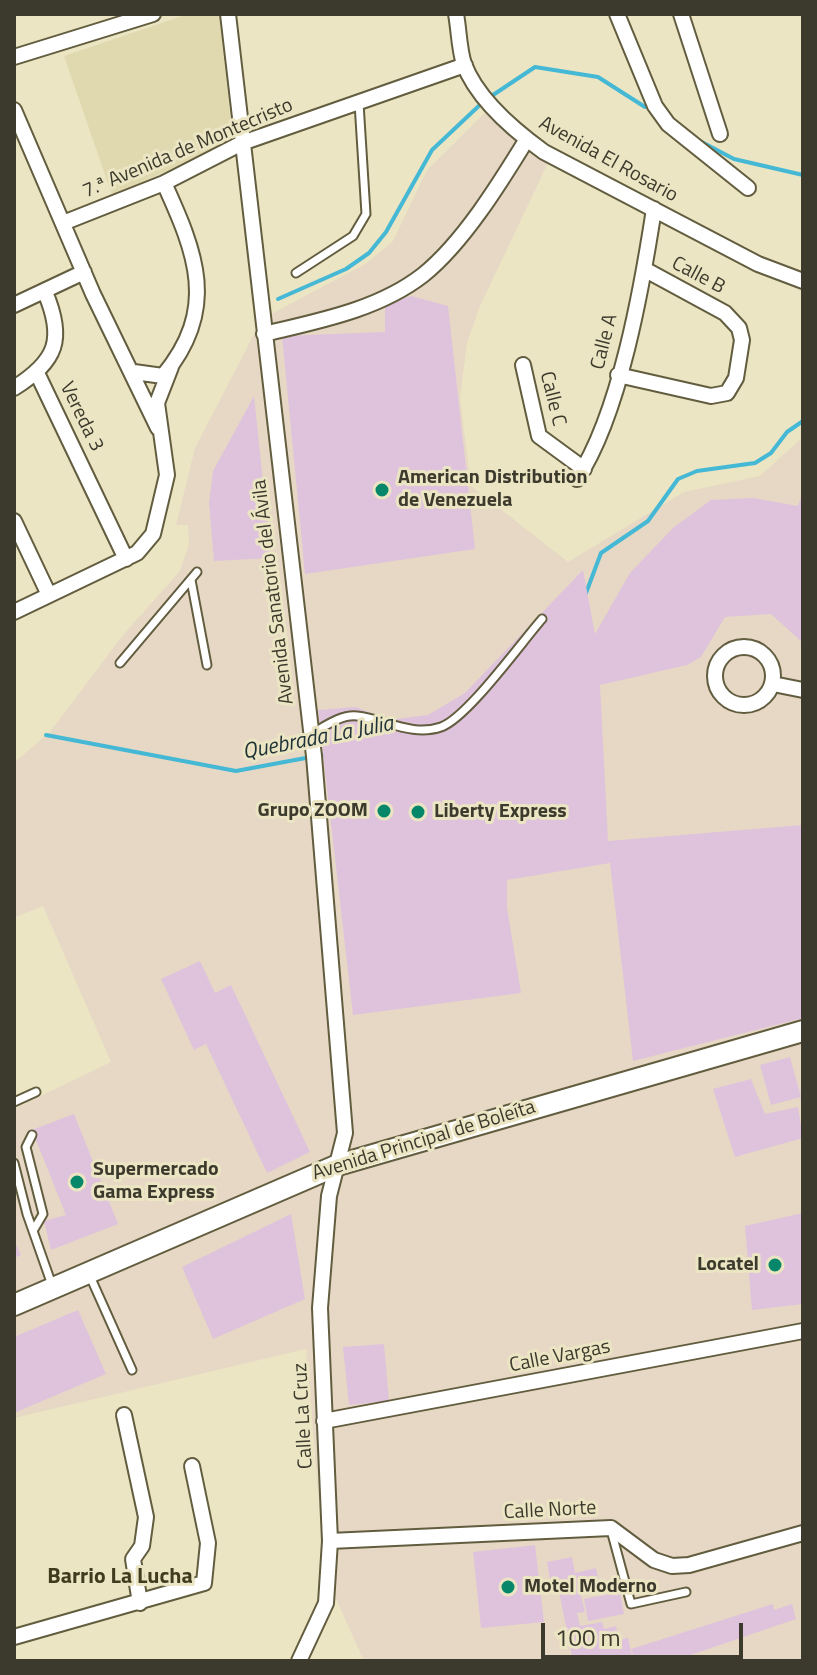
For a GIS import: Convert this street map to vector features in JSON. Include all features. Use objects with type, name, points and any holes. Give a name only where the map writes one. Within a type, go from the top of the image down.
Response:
[{"type":"street","points":[[14,57],[153,14]]},
{"type":"street","name":"Avenida Sanatorio del Ávila","points":[[228,14],[311,734],[345,1133],[338,1165]]},
{"type":"street","name":"Avenida El Rosario","points":[[456,14],[465,65],[500,114],[527,139],[758,264],[803,281]]},
{"type":"street","points":[[617,14],[655,106],[668,124],[748,188]]},
{"type":"street","points":[[681,14],[720,134]]},
{"type":"street","name":"7.ª Avenida de Montecristo","points":[[63,223],[164,183],[242,143],[465,65]]},
{"type":"street","points":[[14,110],[84,272],[158,428]]},
{"type":"street","points":[[264,334],[360,308],[424,274],[499,183],[527,139]]},
{"type":"street","points":[[134,372],[163,376],[182,350],[198,304],[192,244],[164,183]]},
{"type":"street","name":"Calle A","points":[[580,474],[599,440],[618,375],[644,269],[654,209]]},
{"type":"street","name":"Calle B","points":[[618,375],[711,396],[727,393],[736,378],[742,340],[733,319],[644,269]]},
{"type":"street","points":[[14,305],[84,272]]},
{"type":"street","name":"Vereda 3","points":[[45,292],[57,336],[37,373],[126,559]]},
{"type":"street","name":"Calle C","points":[[523,365],[539,436],[580,474]]},
{"type":"street","points":[[14,612],[126,559],[148,543],[158,524],[167,475],[158,428],[157,403],[171,367]]},
{"type":"street","points":[[14,388],[37,373]]},
{"type":"street","points":[[14,521],[49,595]]},
{"type":"street","points":[[754,648],[771,663],[773,684],[759,702],[739,706],[721,696],[716,684],[716,667],[728,651],[754,648]]},
{"type":"street","points":[[773,684],[803,690]]},
{"type":"street","name":"Avenida Principal de Boleíta","points":[[14,1305],[338,1165],[803,1031]]},
{"type":"street","name":"Calle La Cruz","points":[[299,1661],[326,1603],[330,1541],[320,1308],[329,1196],[338,1165]]},
{"type":"street","name":"Calle Vargas","points":[[324,1421],[803,1331]]},
{"type":"street","points":[[124,1415],[146,1517],[142,1546],[133,1559],[140,1603]]},
{"type":"street","points":[[14,1637],[140,1603],[200,1585],[206,1580],[208,1543],[192,1466]]},
{"type":"street","name":"Calle Norte","points":[[330,1541],[611,1528],[654,1560],[672,1566],[689,1565],[803,1533]]},
{"type":"lane","points":[[296,273],[353,236],[366,214],[359,102]]},
{"type":"lane","points":[[120,663],[197,572]]},
{"type":"lane","points":[[191,580],[207,665]]},
{"type":"lane","points":[[311,734],[342,718],[356,716],[413,729],[432,729],[454,720],[542,619]]},
{"type":"lane","points":[[14,1102],[36,1092]]},
{"type":"lane","points":[[32,1135],[26,1147],[43,1211],[33,1231]]},
{"type":"lane","points":[[14,1163],[53,1287]]},
{"type":"lane","points":[[88,1272],[132,1370]]},
{"type":"lane","points":[[611,1528],[631,1604],[686,1592]]},
{"type":"shaded area","points":[[188,14],[219,14],[233,142],[112,195],[64,56]]},
{"type":"shaded area","points":[[492,106],[547,165],[480,306],[467,343],[460,398],[471,486],[568,562],[684,492],[760,476],[803,437],[803,1661],[364,1661],[333,1592],[321,1592],[322,1536],[306,1349],[14,1418],[14,1109],[111,1062],[43,906],[16,917],[14,763],[50,732],[123,635],[180,571],[189,544],[188,525],[176,525],[195,448],[262,319],[367,263],[393,241],[427,170]]},
{"type":"building","name":"American Distribution de Venezuela","points":[[411,296],[448,306],[475,549],[305,574],[282,336],[385,332],[385,305]]},
{"type":"building","points":[[254,396],[271,558],[214,561],[209,503],[213,471]]},
{"type":"building","points":[[803,492],[803,643],[771,614],[725,617],[701,657],[687,665],[600,685],[608,841],[803,825],[803,1018],[633,1061],[610,863],[507,880],[507,908],[521,993],[353,1015],[318,710],[356,707],[388,720],[428,715],[465,693],[583,570],[595,634],[630,573],[673,528],[711,500],[753,498],[798,506]]},
{"type":"building","points":[[200,961],[215,993],[231,985],[310,1152],[267,1173],[206,1044],[194,1050],[161,979]]},
{"type":"building","points":[[790,1057],[801,1097],[771,1105],[760,1065]]},
{"type":"building","points":[[751,1079],[765,1114],[798,1107],[803,1138],[735,1157],[713,1089]]},
{"type":"building","name":"Supermercado Gama Express","points":[[74,1114],[118,1224],[51,1250],[44,1221],[66,1215],[32,1130]]},
{"type":"building","name":"Locatel","points":[[803,1213],[803,1304],[752,1310],[745,1226]]},
{"type":"building","points":[[291,1214],[305,1299],[213,1339],[182,1267]]},
{"type":"building","points":[[14,1240],[21,1255],[14,1258]]},
{"type":"building","points":[[78,1310],[106,1374],[14,1413],[14,1337]]},
{"type":"building","points":[[384,1344],[389,1401],[349,1405],[343,1347]]},
{"type":"building","name":"Motel Moderno","points":[[535,1545],[544,1622],[481,1628],[473,1552]]},
{"type":"building","points":[[572,1557],[575,1573],[596,1568],[600,1588],[580,1592],[585,1612],[577,1613],[580,1626],[602,1622],[604,1629],[616,1626],[619,1640],[628,1638],[633,1660],[573,1661],[558,1587],[578,1579],[551,1585],[547,1562]]},
{"type":"building","points":[[620,1592],[624,1614],[588,1621],[584,1599]]},
{"type":"building","points":[[773,1604],[774,1610],[792,1604],[796,1619],[673,1661],[635,1661],[631,1649]]},
{"type":"waterway","points":[[490,97],[535,67],[598,77],[645,107]]},
{"type":"waterway","points":[[278,299],[346,269],[369,253],[386,232],[432,150],[483,102]]},
{"type":"waterway","points":[[696,139],[734,159],[803,175]]},
{"type":"waterway","name":"Quebrada La Julia","points":[[586,593],[601,553],[648,521],[678,479],[697,471],[755,463],[771,453],[787,432],[803,421]]},
{"type":"waterway","name":"Quebrada La Julia","points":[[46,735],[236,771],[327,754]]},
{"type":"place","name":"American Distribution de Venezuela","points":[[382,490]]},
{"type":"place","name":"Grupo ZOOM","points":[[384,811]]},
{"type":"place","name":"Liberty Express","points":[[418,812]]},
{"type":"place","name":"Supermercado Gama Express","points":[[77,1182]]},
{"type":"place","name":"Locatel","points":[[775,1265]]},
{"type":"place","name":"Motel Moderno","points":[[508,1587]]},
{"type":"district","name":"Barrio La Lucha","points":[[120,1578]]}]
